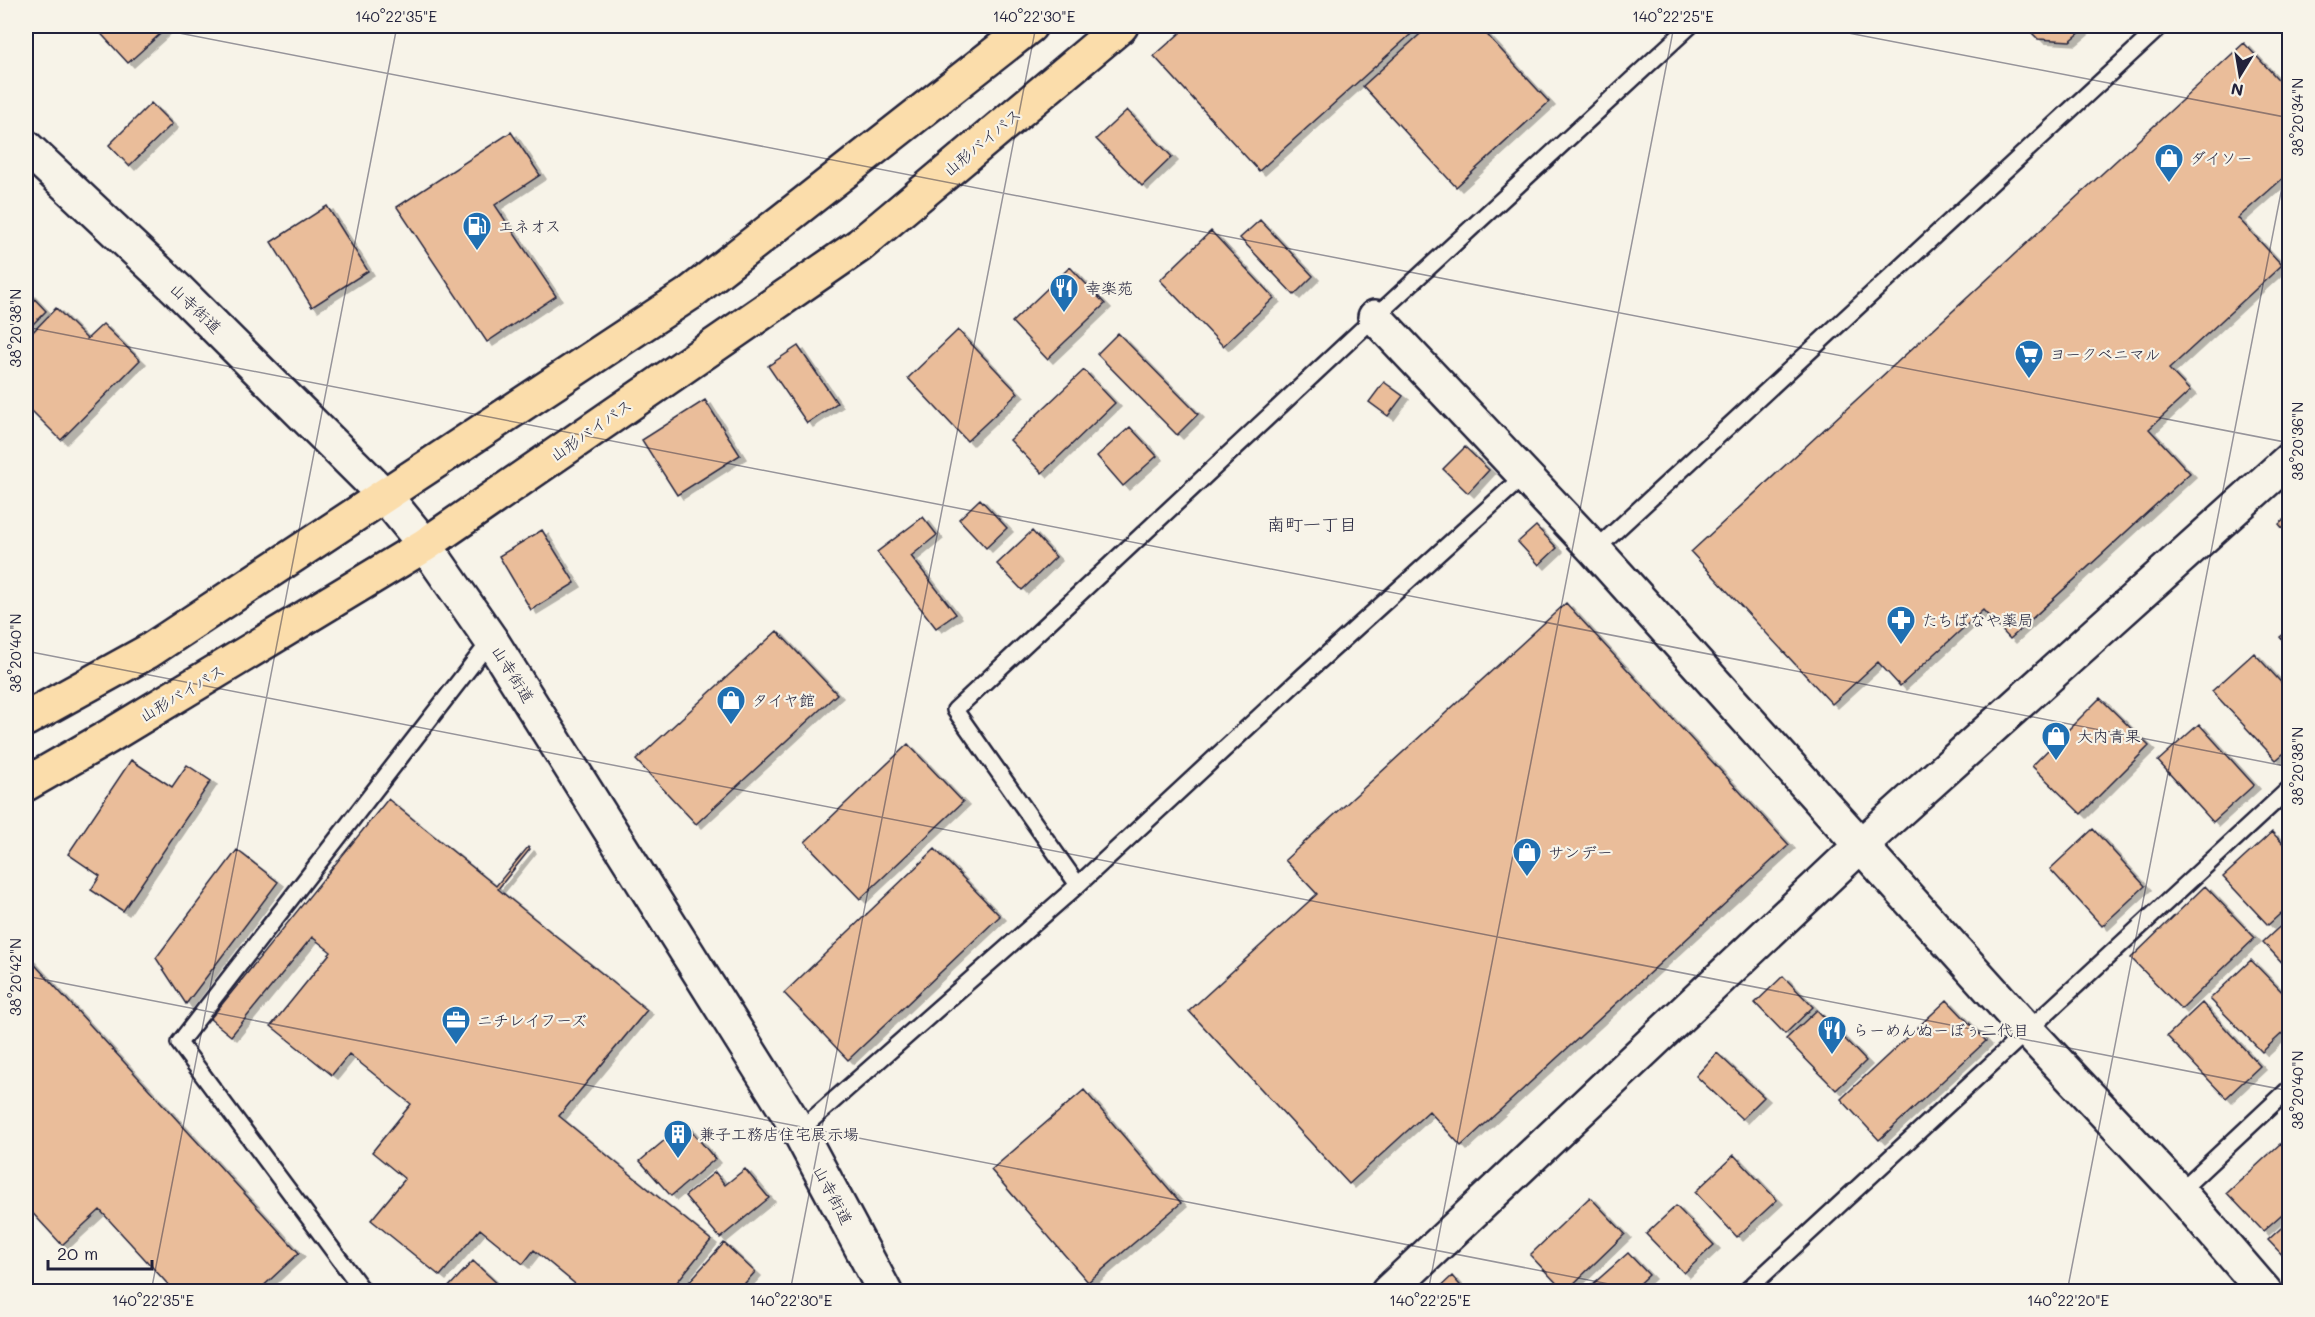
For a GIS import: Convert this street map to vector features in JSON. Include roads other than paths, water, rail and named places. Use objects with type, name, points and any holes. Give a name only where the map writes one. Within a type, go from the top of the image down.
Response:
[{"type":"highway","points":[[26,719],[149,651],[689,294],[1030,26]]},
{"type":"highway","name":"山形バイパス","points":[[26,784],[108,737],[425,545],[860,244],[1121,26]]},
{"type":"street","name":"山寺街道","points":[[26,147],[177,289],[385,496],[425,545],[491,640],[799,1131],[885,1292]]},
{"type":"street","points":[[1375,317],[1526,474],[2027,1030],[2179,1192],[2265,1292]]},
{"type":"street","points":[[1388,1292],[1860,846],[2289,459]]},
{"type":"lane","points":[[1078,885],[955,710],[1690,26]]},
{"type":"lane","points":[[1595,550],[2161,26]]},
{"type":"lane","points":[[799,1131],[1078,885],[1526,474]]},
{"type":"lane","points":[[364,1292],[179,1043],[491,640]]},
{"type":"lane","points":[[1745,1292],[2289,788]]},
{"type":"lane","points":[[2179,1192],[2289,1088]]},
{"type":"place","name":"ダイソー","points":[[2169,184]]},
{"type":"place","name":"エネオス","points":[[477,252]]},
{"type":"place","name":"幸楽苑","points":[[1064,314]]},
{"type":"place","name":"ヨークベニマル","points":[[2029,380]]},
{"type":"place","name":"たちばなや薬局","points":[[1901,646]]},
{"type":"place","name":"タイヤ館","points":[[731,726]]},
{"type":"place","name":"大内青果","points":[[2056,762]]},
{"type":"place","name":"サンデー","points":[[1527,878]]},
{"type":"place","name":"ニチレイフーズ","points":[[456,1046]]},
{"type":"place","name":"らーめんぬーぼぅ二代目","points":[[1832,1056]]},
{"type":"place","name":"兼子工務店住宅展示場","points":[[678,1160]]},
{"type":"district","name":"南町一丁目","points":[[1312,525]]}]
